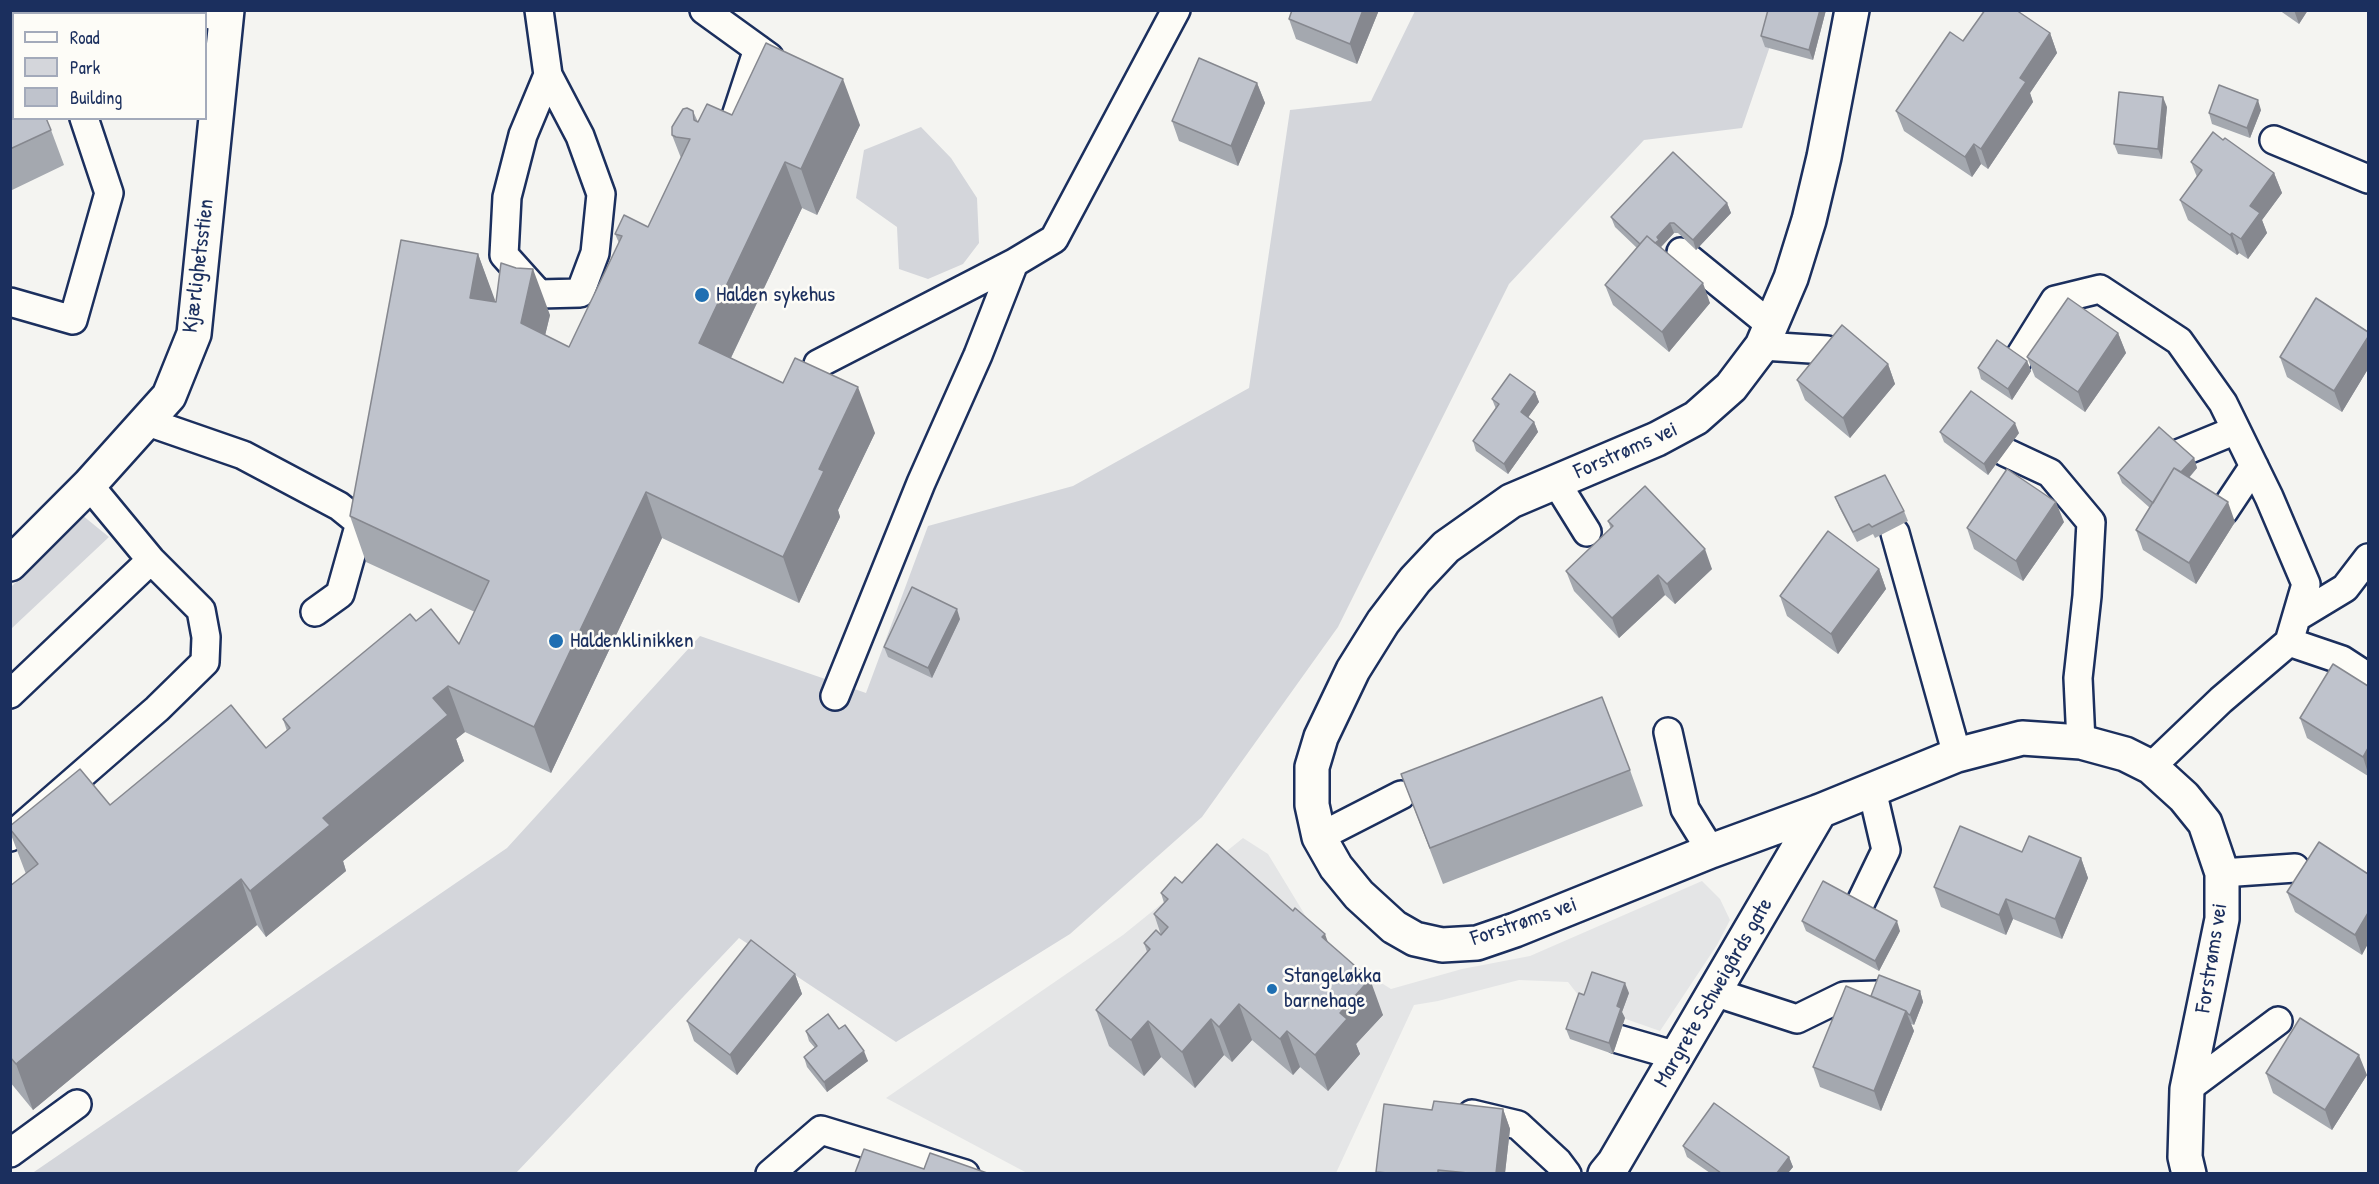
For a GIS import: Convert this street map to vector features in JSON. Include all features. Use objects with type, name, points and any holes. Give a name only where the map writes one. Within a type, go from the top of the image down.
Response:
[{"type":"street","name":"Forstrøms vei","points":[[1852,10],[1824,157],[1809,220],[1791,278],[1767,336],[1731,387],[1696,418],[1657,439],[1511,501],[1446,547],[1415,580],[1383,622],[1353,670],[1321,737],[1312,767],[1312,805],[1319,837],[1336,867],[1359,895],[1394,927],[1415,939],[1442,945],[1477,943],[1515,930],[1711,851],[1820,811],[1957,755],[2022,738],[2082,742],[2125,754],[2151,767],[2184,797],[2205,823],[2222,873],[2222,919],[2187,1089],[2185,1157],[2189,1173]]},
{"type":"street","name":"Kjærlighetsstien","points":[[10,564],[89,485],[169,396],[194,334],[216,14]]},
{"type":"street","name":"Margrete Schweigårds gate","points":[[1605,1173],[1614,1163],[1820,811]]},
{"type":"lane","points":[[539,10],[548,75],[580,136],[601,194],[595,253],[580,293],[539,294],[504,255],[507,197],[523,135],[548,75]]},
{"type":"lane","points":[[704,10],[764,53],[726,146]]},
{"type":"lane","points":[[818,364],[1014,263],[1054,239],[1176,10]]},
{"type":"lane","points":[[10,302],[73,320],[109,193],[85,120]]},
{"type":"lane","points":[[2274,140],[2368,179]]},
{"type":"lane","points":[[1681,252],[1767,336],[1827,350]]},
{"type":"lane","points":[[835,696],[921,483],[978,355],[1014,263]]},
{"type":"lane","points":[[2017,361],[2055,300],[2100,289],[2179,341],[2223,403],[2254,466],[2306,584],[2289,642],[2221,700],[2151,767]]},
{"type":"lane","points":[[145,421],[243,455],[339,507],[360,523],[340,594],[315,612]]},
{"type":"lane","points":[[2180,453],[2236,430]]},
{"type":"lane","points":[[2005,452],[2050,473],[2091,522],[2087,596],[2078,678],[2082,742]]},
{"type":"lane","points":[[2224,512],[2254,466]]},
{"type":"lane","points":[[1556,482],[1587,532]]},
{"type":"lane","points":[[10,837],[157,710],[205,662],[206,637],[201,610],[152,560],[89,485]]},
{"type":"lane","points":[[1895,533],[1957,755]]},
{"type":"lane","points":[[2297,616],[2345,588],[2368,558]]},
{"type":"lane","points":[[10,694],[152,560]]},
{"type":"lane","points":[[2289,642],[2342,660],[2368,677]]},
{"type":"lane","points":[[1668,732],[1685,809],[1711,851]]},
{"type":"lane","points":[[1858,908],[1886,850],[1872,790]]},
{"type":"lane","points":[[1319,837],[1401,795]]},
{"type":"lane","points":[[2222,873],[2295,868]]},
{"type":"lane","points":[[1714,992],[1797,1019],[1844,996],[1879,995]]},
{"type":"lane","points":[[2187,1089],[2278,1021]]},
{"type":"lane","points":[[1618,1039],[1677,1056]]},
{"type":"lane","points":[[10,1153],[77,1104]]},
{"type":"lane","points":[[1451,1110],[1518,1125],[1567,1173]]},
{"type":"lane","points":[[770,1173],[821,1130],[964,1173]]},
{"type":"shaded area","points":[[1243,838],[1268,854],[1305,915],[1336,955],[1391,989],[1462,969],[1530,956],[1702,881],[1720,899],[1730,920],[1717,945],[1660,1031],[1586,1005],[1568,982],[1519,980],[1414,1005],[1336,1173],[1027,1173],[886,1098],[1123,935]]},
{"type":"green space","points":[[1415,11],[1782,11],[1742,128],[1644,140],[1509,284],[1338,627],[1202,817],[1070,934],[896,1042],[739,938],[516,1173],[31,1174],[507,848],[700,636],[866,693],[928,526],[1073,486],[1249,388],[1290,110],[1371,101]]},
{"type":"green space","points":[[921,127],[951,158],[977,198],[979,243],[963,264],[928,279],[899,269],[897,227],[856,198],[864,150]]},
{"type":"green space","points":[[82,515],[109,537],[11,629],[11,587]]},
{"type":"building","points":[[1292,10],[1363,10],[1350,44],[1289,19]]},
{"type":"building","points":[[1768,10],[1820,10],[1809,50],[1761,36]]},
{"type":"building","points":[[1985,10],[2016,10],[2050,33],[2020,78],[2026,82],[1981,149],[1974,144],[1965,157],[1896,111],[1950,32],[1963,41]]},
{"type":"building","name":"Haldenklinikken","points":[[766,43],[843,79],[801,169],[785,162],[699,343],[783,383],[795,358],[858,387],[819,469],[824,471],[783,557],[646,492],[534,727],[448,686],[433,698],[448,715],[323,818],[330,825],[250,891],[241,879],[16,1064],[10,1057],[10,886],[38,864],[10,826],[80,769],[110,805],[231,705],[266,748],[290,728],[283,719],[410,614],[416,621],[431,609],[459,644],[489,581],[350,516],[401,240],[478,254],[470,298],[496,302],[501,263],[516,268],[533,269],[521,323],[569,347],[622,236],[615,234],[624,215],[648,227],[690,139],[672,135],[672,127],[683,109],[693,111],[694,120],[698,122],[707,104],[732,115]]},
{"type":"building","points":[[10,44],[12,48],[12,120],[47,120],[51,130],[10,149]]},
{"type":"building","points":[[1199,58],[1257,83],[1231,146],[1172,121]]},
{"type":"building","points":[[2219,85],[2258,100],[2247,128],[2209,113]]},
{"type":"building","points":[[2119,92],[2163,97],[2158,149],[2114,144]]},
{"type":"building","points":[[2213,132],[2274,173],[2250,206],[2260,213],[2241,239],[2232,233],[2230,235],[2180,200],[2202,170],[2191,162]]},
{"type":"building","points":[[1673,152],[1727,203],[1693,240],[1674,223],[1670,223],[1657,237],[1659,240],[1655,243],[1647,236],[1640,244],[1611,217]]},
{"type":"building","points":[[1647,236],[1703,283],[1662,332],[1605,285]]},
{"type":"building","points":[[2068,298],[2118,333],[2078,392],[2027,357]]},
{"type":"building","points":[[2316,298],[2368,332],[2368,337],[2334,391],[2280,357]]},
{"type":"building","points":[[1842,325],[1888,364],[1843,418],[1797,380]]},
{"type":"building","points":[[1997,340],[2027,361],[2008,389],[1978,368]]},
{"type":"building","points":[[1510,374],[1535,392],[1521,412],[1534,422],[1504,464],[1473,441],[1499,404],[1492,399]]},
{"type":"building","points":[[1971,391],[2015,423],[1984,464],[1940,432]]},
{"type":"building","points":[[2159,427],[2194,458],[2181,472],[2174,468],[2153,503],[2118,473]]},
{"type":"building","points":[[2174,468],[2228,502],[2189,563],[2136,530]]},
{"type":"building","points":[[2007,469],[2056,502],[2016,561],[1967,528]]},
{"type":"building","points":[[1885,475],[1904,511],[1872,527],[1869,524],[1853,532],[1835,497]]},
{"type":"building","points":[[1645,486],[1705,549],[1667,584],[1658,575],[1612,618],[1566,571],[1613,526],[1608,521]]},
{"type":"building","points":[[1828,531],[1879,569],[1831,634],[1780,596]]},
{"type":"building","points":[[912,587],[957,609],[928,668],[884,647]]},
{"type":"building","points":[[2333,664],[2368,686],[2368,748],[2363,757],[2300,718]]},
{"type":"building","points":[[1602,697],[1630,770],[1430,848],[1401,774]]},
{"type":"building","points":[[1960,826],[2022,852],[2029,836],[2081,858],[2055,919],[2006,899],[1999,915],[1934,887]]},
{"type":"building","points":[[2319,842],[2368,874],[2368,913],[2355,935],[2287,892]]},
{"type":"building","points":[[1217,844],[1293,911],[1295,908],[1325,934],[1322,937],[1370,979],[1340,1013],[1347,1019],[1315,1055],[1287,1031],[1280,1039],[1239,1004],[1219,1027],[1211,1019],[1182,1052],[1148,1021],[1131,1040],[1096,1010],[1150,949],[1144,943],[1156,930],[1161,935],[1168,927],[1154,914],[1168,899],[1161,893],[1175,877],[1182,883]]},
{"type":"building","points":[[1823,881],[1897,921],[1875,961],[1802,921]]},
{"type":"building","points":[[751,940],[795,974],[730,1055],[687,1021]]},
{"type":"building","points":[[1592,972],[1625,983],[1617,1006],[1621,1008],[1609,1043],[1566,1029],[1579,993],[1584,995]]},
{"type":"building","points":[[1879,975],[1920,991],[1910,1015],[1906,1011],[1871,996]]},
{"type":"building","points":[[1846,986],[1906,1011],[1874,1091],[1813,1067]]},
{"type":"building","points":[[828,1014],[839,1029],[845,1025],[864,1051],[824,1082],[804,1057],[817,1046],[806,1031]]},
{"type":"building","points":[[2300,1018],[2359,1055],[2325,1110],[2266,1073]]},
{"type":"building","points":[[1434,1101],[1503,1109],[1496,1173],[1438,1170],[1438,1173],[1376,1172],[1384,1104],[1432,1110]]},
{"type":"building","points":[[1714,1103],[1789,1157],[1777,1173],[1721,1173],[1683,1146]]},
{"type":"building","points":[[864,1149],[924,1169],[930,1153],[987,1173],[855,1173]]},
{"type":"place","name":"Halden sykehus","points":[[702,295]]},
{"type":"place","name":"Haldenklinikken","points":[[556,641]]},
{"type":"place","name":"Stangeløkka barnehage","points":[[1272,989]]}]
